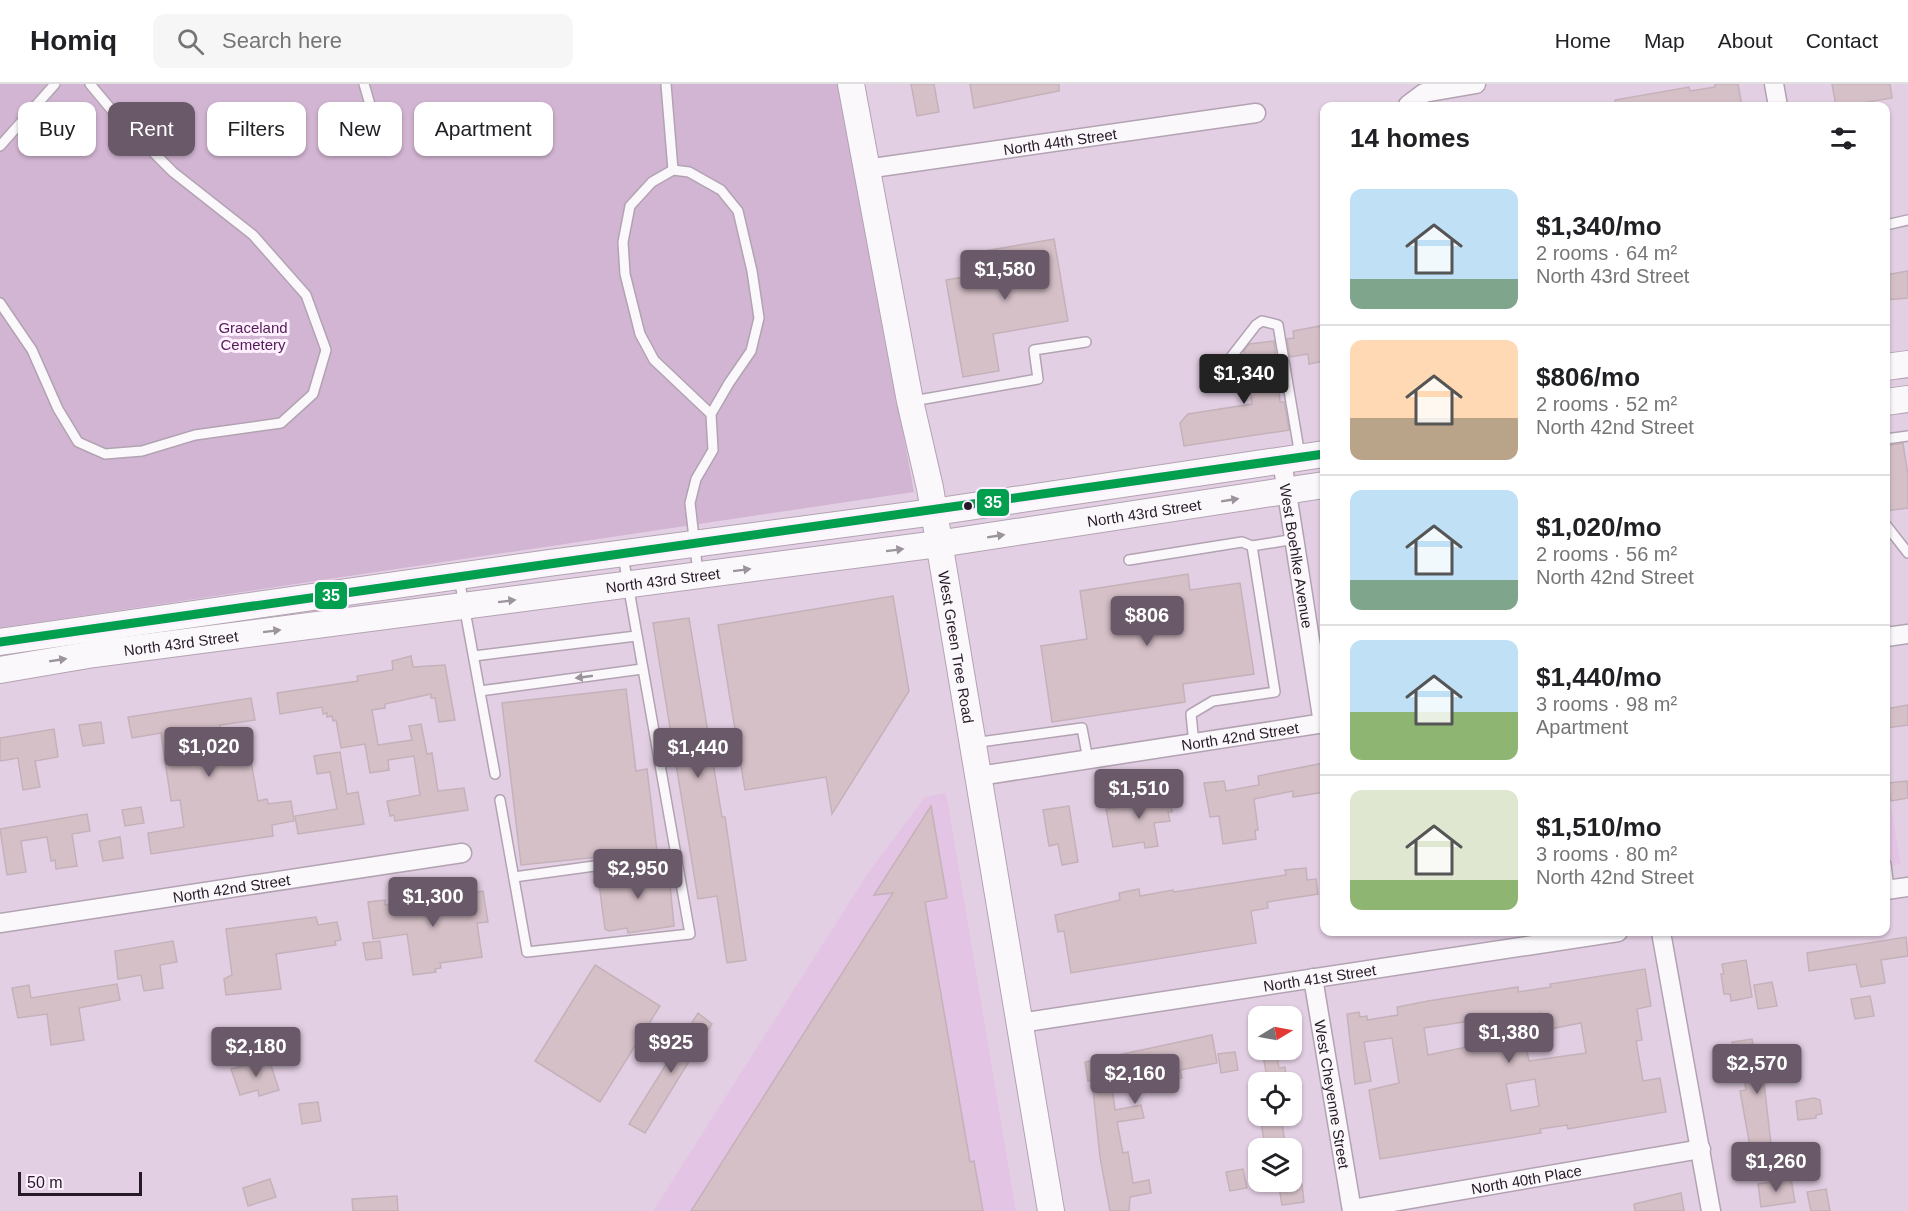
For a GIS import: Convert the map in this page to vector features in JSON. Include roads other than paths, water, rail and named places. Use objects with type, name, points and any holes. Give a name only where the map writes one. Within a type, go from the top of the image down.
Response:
[{"type":"main road","name":"West Green Tree Road","points":[[851,84],[910,401],[934,512],[1051,1211]]},
{"type":"main road","points":[[1890,366],[1908,364]]},
{"type":"main road","points":[[1890,401],[1908,399]]},
{"type":"main road","name":"North 43rd Street","points":[[0,669],[92,642],[459,576],[934,512],[1302,458]]},
{"type":"main road","name":"North 43rd Street","points":[[0,642],[92,642],[465,606],[938,544],[1320,486]]},
{"type":"street","points":[[1412,102],[1424,93],[1476,84]]},
{"type":"street","points":[[1774,84],[1777,102]]},
{"type":"street","name":"North 44th Street","points":[[866,169],[1256,113]]},
{"type":"street","name":"West Boehlke Avenue","points":[[1302,458],[1287,491],[1320,698]]},
{"type":"street","points":[[1890,636],[1908,634]]},
{"type":"street","name":"North 42nd Street","points":[[979,777],[1320,724]]},
{"type":"street","name":"North 42nd Street","points":[[0,923],[462,854]]},
{"type":"street","points":[[1890,889],[1908,886]]},
{"type":"street","name":"North 41st Street","points":[[1020,1023],[1591,936]]},
{"type":"street","points":[[1662,936],[1711,1211]]},
{"type":"street","name":"West Cheyenne Street","points":[[1313,978],[1352,1210]]},
{"type":"street","name":"North 40th Place","points":[[1352,1210],[1701,1149]]},
{"type":"lane","points":[[0,146],[55,84]]},
{"type":"lane","points":[[0,303],[32,350],[58,409],[78,442],[105,454],[142,451],[195,435],[281,423],[314,394],[326,350],[306,296],[253,236],[174,172],[115,114],[90,84]]},
{"type":"lane","points":[[364,84],[369,102]]},
{"type":"lane","points":[[666,84],[673,170]]},
{"type":"lane","points":[[698,576],[690,503],[696,479],[713,450],[711,414],[729,382],[751,351],[759,318],[752,271],[738,211],[722,190],[689,172],[673,170],[652,182],[630,206],[622,242],[625,274],[640,334],[654,360],[711,414]]},
{"type":"lane","points":[[1890,224],[1908,220]]},
{"type":"lane","points":[[1211,383],[1256,325],[1262,321],[1278,325],[1302,458]]},
{"type":"lane","points":[[910,401],[1038,379],[1034,350],[1086,342]]},
{"type":"lane","points":[[1890,438],[1908,436]]},
{"type":"lane","points":[[1890,530],[1908,553]]},
{"type":"lane","points":[[1129,560],[1242,542],[1252,546],[1295,539]]},
{"type":"lane","points":[[1194,744],[1191,714],[1213,701],[1275,692],[1252,546]]},
{"type":"lane","points":[[500,800],[527,952],[690,934],[622,554]]},
{"type":"lane","points":[[459,576],[495,774]]},
{"type":"lane","points":[[474,656],[636,636]]},
{"type":"lane","points":[[480,691],[642,669]]},
{"type":"lane","points":[[973,743],[1082,728],[1088,760]]},
{"type":"lane","points":[[514,877],[675,855]]},
{"type":"park label","name":"Graceland Cemetery","points":[[253,336]]}]
